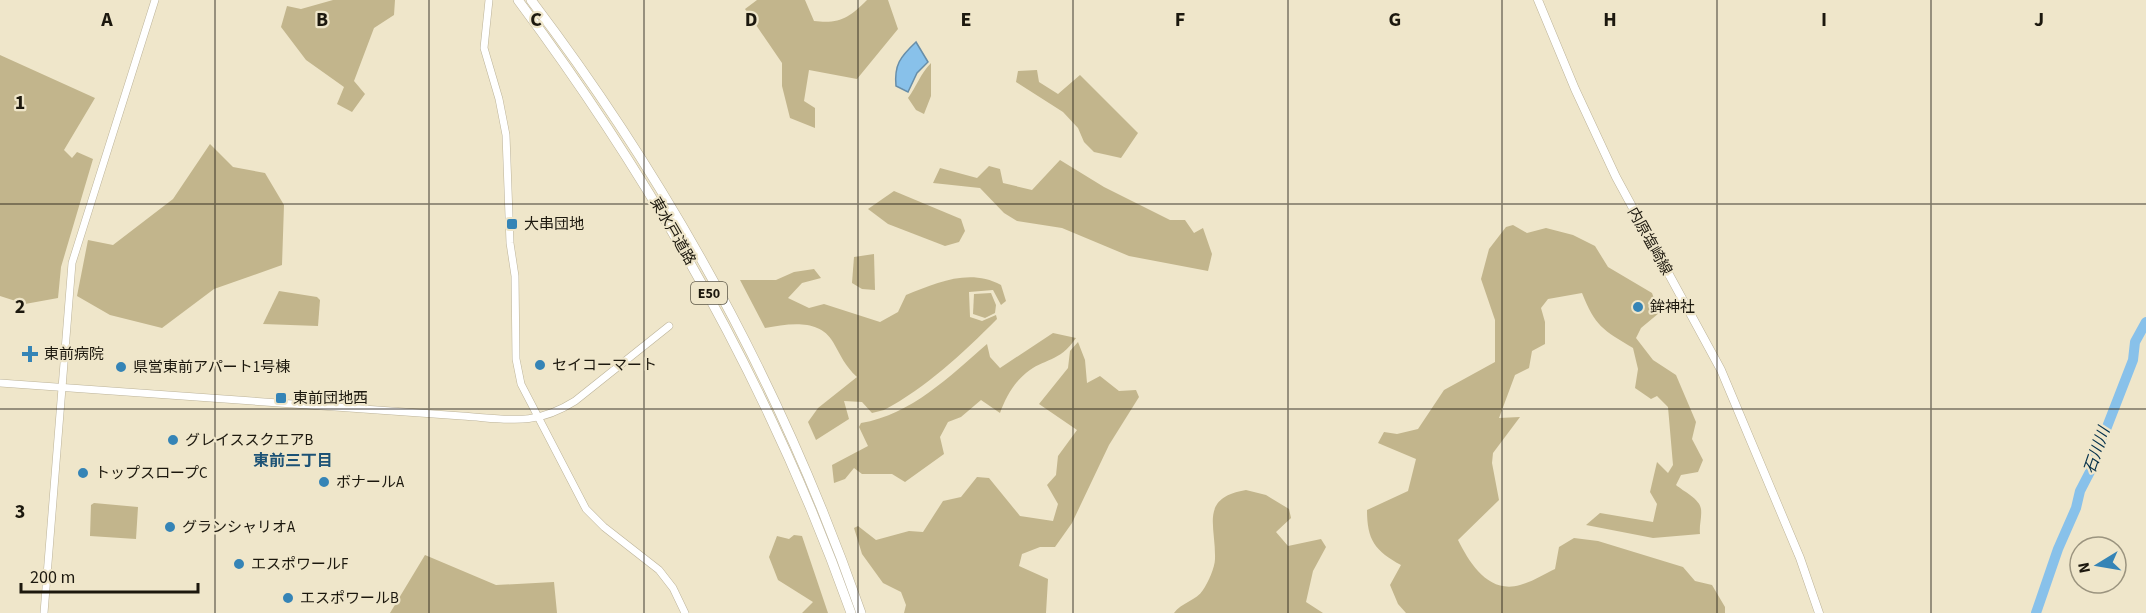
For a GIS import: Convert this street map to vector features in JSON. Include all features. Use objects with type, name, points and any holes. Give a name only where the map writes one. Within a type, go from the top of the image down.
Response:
[{"type":"highway","name":"東水戸道路","points":[[518,0],[626,154],[707,290],[787,453],[850,613]]},
{"type":"highway","name":"東水戸道路","points":[[531,0],[635,148],[716,285],[796,449],[861,613]]},
{"type":"main road","name":"内原塩崎線","points":[[1538,0],[1575,89],[1616,177],[1721,370],[1800,558],[1819,613]]},
{"type":"street","points":[[44,613],[60,387],[72,263],[155,0]]},
{"type":"street","points":[[489,0],[484,48],[500,99],[506,135],[510,243],[515,276],[516,359],[521,384],[586,509],[604,527],[659,570],[673,588],[685,613]]},
{"type":"street","points":[[0,383],[462,416],[539,418],[559,411],[575,401],[669,326]]},
{"type":"shaded area","points":[[333,0],[395,0],[394,15],[374,28],[354,81],[365,94],[352,112],[337,104],[344,87],[306,60],[281,27],[287,6],[301,9]]},
{"type":"shaded area","points":[[757,0],[805,0],[814,21],[831,22],[849,15],[867,0],[888,0],[898,29],[857,79],[809,70],[804,101],[815,108],[815,128],[790,118],[782,86],[782,63],[745,9]]},
{"type":"shaded area","points":[[0,55],[95,98],[64,150],[72,158],[77,152],[93,159],[61,267],[58,298],[25,304],[0,296]]},
{"type":"shaded area","points":[[931,63],[931,96],[924,114],[916,110],[908,98]]},
{"type":"shaded area","points":[[1037,70],[1039,82],[1058,94],[1080,75],[1138,133],[1121,158],[1094,152],[1084,142],[1078,128],[1063,112],[1016,82],[1018,71]]},
{"type":"shaded area","points":[[210,144],[233,167],[265,173],[284,205],[282,265],[214,289],[162,328],[110,315],[77,296],[88,240],[113,245],[173,199]]},
{"type":"shaded area","points":[[1060,160],[1104,187],[1170,220],[1185,220],[1194,233],[1203,228],[1212,254],[1208,271],[1129,256],[1062,228],[1017,221],[1004,213],[980,188],[933,183],[940,168],[977,178],[989,166],[1000,169],[1003,183],[1032,190]]},
{"type":"shaded area","points":[[894,191],[961,219],[965,231],[959,242],[945,246],[888,224],[868,209]]},
{"type":"shaded area","points":[[1513,225],[1527,233],[1546,228],[1573,235],[1595,246],[1608,267],[1652,293],[1659,313],[1641,328],[1636,338],[1653,360],[1676,375],[1696,422],[1692,439],[1703,460],[1698,472],[1681,475],[1676,485],[1700,505],[1700,534],[1653,538],[1586,525],[1600,513],[1653,522],[1657,504],[1650,492],[1657,462],[1668,473],[1673,465],[1668,407],[1657,396],[1651,399],[1635,388],[1638,369],[1633,348],[1601,326],[1591,313],[1582,293],[1548,299],[1541,308],[1545,322],[1545,344],[1532,351],[1529,368],[1515,375],[1499,418],[1520,417],[1493,453],[1492,463],[1499,500],[1458,540],[1468,558],[1482,575],[1499,585],[1509,587],[1524,584],[1555,569],[1559,547],[1574,538],[1598,541],[1683,567],[1695,581],[1712,585],[1725,607],[1725,613],[1406,613],[1398,604],[1390,585],[1401,565],[1385,555],[1374,544],[1367,520],[1367,510],[1408,491],[1416,459],[1378,443],[1384,432],[1397,434],[1418,429],[1444,390],[1495,362],[1495,320],[1481,279],[1489,249],[1506,227]]},
{"type":"shaded area","points":[[874,254],[875,290],[862,289],[852,283],[854,257]]},
{"type":"shaded area","points":[[814,269],[821,278],[802,283],[788,298],[809,308],[824,304],[880,322],[898,312],[906,295],[953,279],[989,280],[1001,285],[1006,301],[1001,305],[993,290],[969,292],[970,317],[982,321],[996,315],[997,319],[984,332],[929,381],[884,410],[872,413],[862,402],[844,401],[849,419],[816,440],[808,422],[818,408],[857,377],[846,365],[827,334],[820,329],[802,324],[765,328],[740,280],[776,280],[794,272]]},
{"type":"shaded area","points":[[279,291],[317,297],[320,300],[318,326],[263,324]]},
{"type":"shaded area","points":[[991,293],[996,305],[995,313],[985,318],[973,314],[974,294]]},
{"type":"shaded area","points":[[1053,333],[1076,338],[1064,352],[1021,377],[1010,391],[1000,413],[981,400],[961,417],[948,422],[940,437],[944,454],[905,482],[892,474],[862,474],[854,468],[845,479],[834,483],[832,465],[868,446],[859,427],[861,423],[879,419],[913,403],[944,381],[987,344],[990,357],[1000,368]]},
{"type":"shaded area","points":[[1078,342],[1085,360],[1087,383],[1100,376],[1119,391],[1136,390],[1139,397],[1109,445],[1072,523],[1055,547],[1040,547],[1022,554],[1019,566],[1048,579],[1046,613],[904,613],[906,605],[901,592],[883,583],[862,554],[854,528],[858,526],[876,540],[909,531],[923,532],[943,501],[961,497],[977,477],[989,478],[1020,516],[1053,521],[1058,504],[1047,485],[1056,475],[1058,456],[1077,430],[1039,404],[1068,368],[1070,351]]},
{"type":"shaded area","points":[[1246,490],[1266,495],[1289,509],[1291,518],[1276,532],[1288,546],[1321,539],[1326,547],[1313,571],[1306,602],[1323,613],[1174,613],[1200,593],[1211,575],[1215,559],[1213,515],[1216,506],[1221,499]]},
{"type":"shaded area","points":[[94,503],[138,507],[136,539],[90,536],[91,505]]},
{"type":"shaded area","points":[[794,535],[802,536],[828,613],[802,613],[813,602],[778,580],[769,557],[777,536],[789,539]]},
{"type":"shaded area","points":[[425,555],[496,585],[554,582],[557,613],[390,613]]},
{"type":"water","points":[[916,42],[928,62],[917,73],[908,92],[896,86],[896,72],[902,57]]},
{"type":"waterway","name":"石川川","points":[[2036,613],[2058,549],[2076,508],[2080,491],[2094,464],[2093,454],[2105,432],[2133,360],[2135,342],[2146,322]]},
{"type":"place","name":"大串団地","points":[[512,224]]},
{"type":"place","name":"鉾神社","points":[[1638,307]]},
{"type":"place","name":"東前病院","points":[[30,354]]},
{"type":"place","name":"セイコーマート","points":[[540,365]]},
{"type":"place","name":"県営東前アパート1号棟","points":[[121,367]]},
{"type":"place","name":"東前団地西","points":[[281,398]]},
{"type":"place","name":"グレイススクエアB","points":[[173,440]]},
{"type":"place","name":"トップスロープC","points":[[83,473]]},
{"type":"place","name":"ボナールA","points":[[324,482]]},
{"type":"place","name":"グランシャリオA","points":[[170,527]]},
{"type":"place","name":"エスポワールF","points":[[239,564]]},
{"type":"place","name":"エスポワールB","points":[[288,598]]},
{"type":"district","name":"東前三丁目","points":[[293,460]]}]
